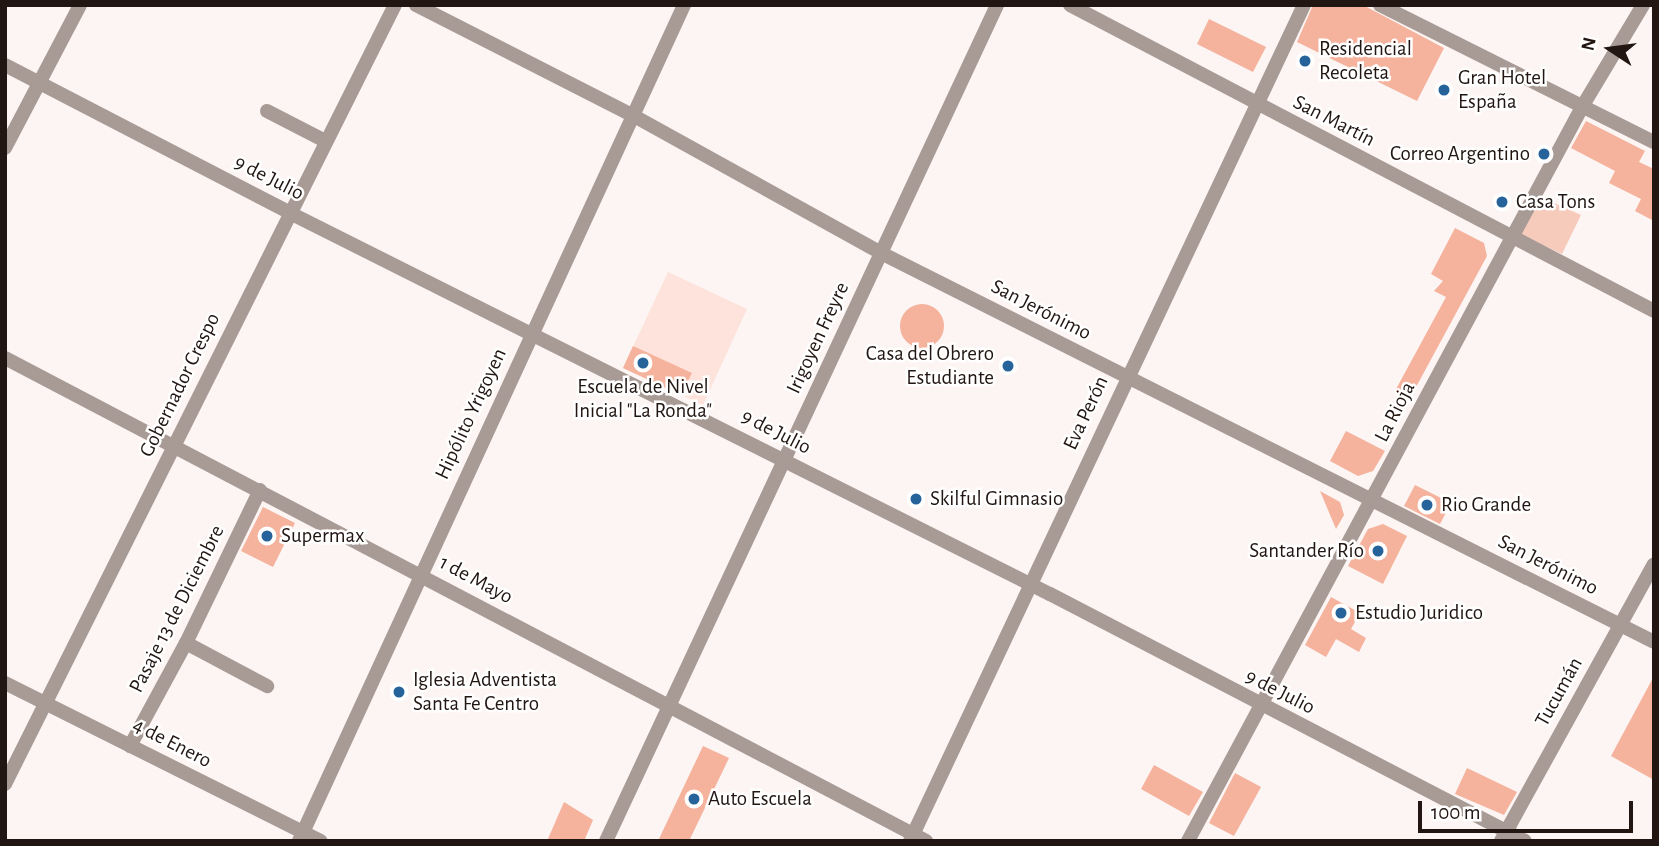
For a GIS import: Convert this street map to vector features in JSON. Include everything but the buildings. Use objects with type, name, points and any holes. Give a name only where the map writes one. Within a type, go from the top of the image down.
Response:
[{"type":"street","points":[[5,148],[80,5]]},
{"type":"street","name":"Gobernador Crespo","points":[[5,784],[288,212],[395,5]]},
{"type":"street","name":"San Jerónimo","points":[[416,5],[634,116],[881,253],[1654,642]]},
{"type":"street","name":"Hipólito Yrigoyen","points":[[301,836],[684,5]]},
{"type":"street","name":"Irigoyen Freyre","points":[[606,841],[997,5]]},
{"type":"street","name":"San Martín","points":[[1070,5],[1654,311]]},
{"type":"street","name":"Eva Perón","points":[[916,838],[1029,584],[1259,105],[1304,5]]},
{"type":"street","points":[[1380,5],[1654,142]]},
{"type":"street","name":"La Rioja","points":[[1188,841],[1582,107],[1643,5]]},
{"type":"street","name":"9 de Julio","points":[[5,65],[288,212],[532,332],[1029,584],[1503,836],[1525,841]]},
{"type":"street","points":[[267,111],[325,141]]},
{"type":"street","name":"1 de Mayo","points":[[5,358],[421,574],[916,838]]},
{"type":"street","name":"Pasaje 13 de Diciembre","points":[[130,746],[186,643],[260,490]]},
{"type":"street","name":"Tucumán","points":[[1503,836],[1654,564]]},
{"type":"street","points":[[186,643],[267,686]]},
{"type":"street","name":"4 de Enero","points":[[5,683],[301,836],[321,841]]},
{"type":"shaded area","points":[[1541,197],[1581,215],[1562,254],[1521,235]]},
{"type":"shaded area","points":[[668,272],[747,309],[703,405],[623,368]]},
{"type":"place","name":"Residencial Recoleta","points":[[1305,61]]},
{"type":"place","name":"Gran Hotel España","points":[[1444,90]]},
{"type":"place","name":"Correo Argentino","points":[[1544,154]]},
{"type":"place","name":"Casa Tons","points":[[1502,202]]},
{"type":"place","name":"Escuela de Nivel Inicial \"La Ronda\"","points":[[643,363]]},
{"type":"place","name":"Casa del Obrero Estudiante","points":[[1008,366]]},
{"type":"place","name":"Skilful Gimnasio","points":[[916,499]]},
{"type":"place","name":"Rio Grande","points":[[1427,505]]},
{"type":"place","name":"Supermax","points":[[267,536]]},
{"type":"place","name":"Santander Río","points":[[1378,551]]},
{"type":"place","name":"Estudio Juridico","points":[[1341,613]]},
{"type":"place","name":"Iglesia Adventista Santa Fe Centro","points":[[399,692]]},
{"type":"place","name":"Auto Escuela","points":[[694,799]]}]
